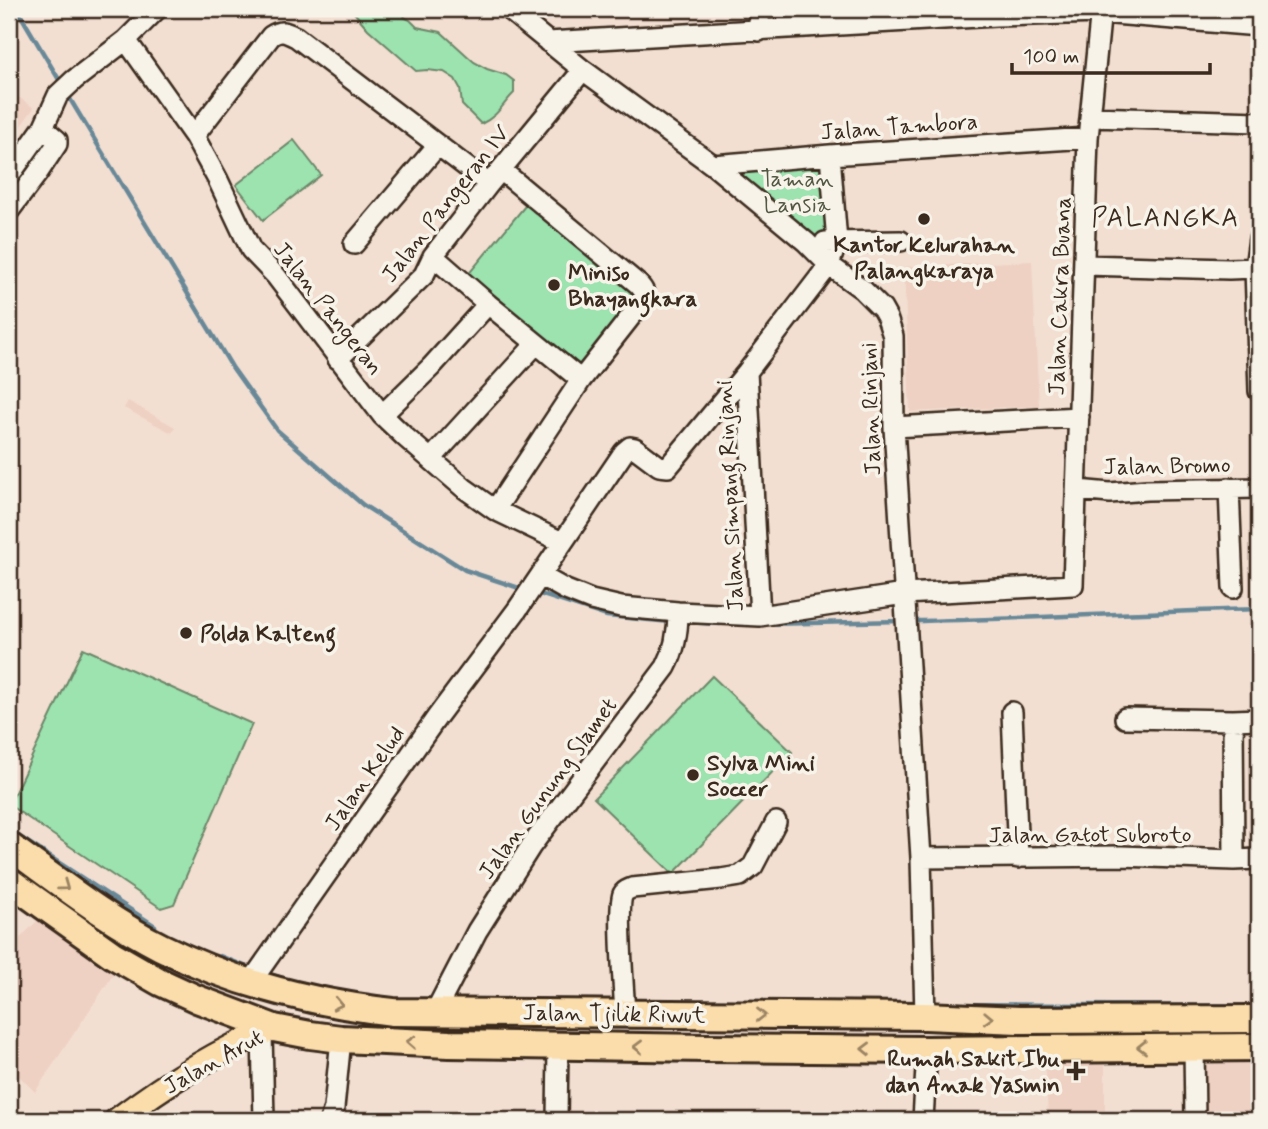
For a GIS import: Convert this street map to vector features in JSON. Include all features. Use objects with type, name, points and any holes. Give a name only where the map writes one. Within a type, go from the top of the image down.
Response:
[{"type":"highway","name":"Jalan Tjilik Riwut","points":[[9,846],[91,905],[162,948],[251,982],[352,1007],[393,1012],[925,1016],[1018,1020],[1259,1019]]},
{"type":"highway","name":"Jalan Tjilik Riwut","points":[[9,881],[113,955],[160,982],[268,1030],[341,1039],[558,1046],[927,1050],[1259,1047]]},
{"type":"highway","points":[[197,999],[208,967]]},
{"type":"highway","points":[[268,1030],[288,1008],[293,994]]},
{"type":"highway","points":[[706,1014],[706,1048]]},
{"type":"main road","name":"Jalan Arut","points":[[117,1120],[200,1063],[268,1030]]},
{"type":"street","points":[[9,176],[43,128],[58,95],[126,40],[157,9]]},
{"type":"street","name":"Jalan Rinjani","points":[[508,9],[583,70],[713,165],[806,242],[829,265],[862,289],[887,318],[893,335],[894,427],[920,858],[925,1016]]},
{"type":"street","points":[[759,9],[759,30]]},
{"type":"street","points":[[548,42],[1101,11],[1259,26]]},
{"type":"street","name":"Jalan Cakra Buana","points":[[1073,585],[1088,138],[1101,11]]},
{"type":"street","points":[[194,136],[271,36],[284,31],[296,37],[438,145],[495,177],[643,289],[643,301],[581,380],[495,510]]},
{"type":"street","name":"Jalan Pangeran","points":[[126,40],[194,136],[251,250],[276,276],[382,415],[464,488],[495,510],[562,542]]},
{"type":"street","name":"Jalan Pangeran IV","points":[[338,359],[424,275],[433,256],[583,70]]},
{"type":"street","points":[[1091,117],[1259,122]]},
{"type":"street","points":[[9,211],[57,144],[57,140],[43,128]]},
{"type":"street","name":"Jalan Tambora","points":[[713,165],[1088,138]]},
{"type":"street","points":[[354,244],[438,145]]},
{"type":"street","points":[[537,582],[624,452],[630,447],[635,448],[659,466],[668,467],[747,372],[829,265],[837,242],[830,155]]},
{"type":"street","points":[[1259,238],[1255,268],[1259,391]]},
{"type":"street","points":[[806,242],[901,241]]},
{"type":"street","points":[[433,256],[581,380]]},
{"type":"street","points":[[1085,265],[1255,268]]},
{"type":"street","points":[[382,415],[431,367],[488,304]]},
{"type":"street","points":[[431,459],[536,344]]},
{"type":"street","name":"Jalan Simpang Rinjani","points":[[747,372],[760,616]]},
{"type":"street","points":[[894,427],[1079,417]]},
{"type":"street","points":[[1229,488],[1233,588]]},
{"type":"street","name":"Jalan Bromo","points":[[1077,490],[1110,493],[1259,488]]},
{"type":"street","name":"Jalan Simpang Rinjani","points":[[537,582],[591,600],[678,621],[905,611],[1073,585]]},
{"type":"street","name":"Jalan Kelud","points":[[251,982],[437,717],[537,582]]},
{"type":"street","name":"Jalan Gunung Slamet","points":[[435,1012],[477,931],[531,846],[666,667],[671,657],[678,621]]},
{"type":"street","points":[[1012,712],[1018,858]]},
{"type":"street","points":[[1125,718],[1259,719]]},
{"type":"street","points":[[1233,720],[1234,860]]},
{"type":"street","points":[[625,1013],[622,895],[632,888],[740,876],[753,866],[776,822]]},
{"type":"street","name":"Jalan Gatot Subroto","points":[[920,858],[1121,856],[1259,859]]},
{"type":"street","points":[[264,1120],[268,1030]]},
{"type":"street","points":[[330,1120],[334,1108],[341,1039]]},
{"type":"street","points":[[557,1120],[558,1046]]},
{"type":"street","points":[[1194,1047],[1195,1120]]},
{"type":"street","points":[[923,1120],[927,1050]]},
{"type":"shaded area","points":[[9,90],[34,108],[9,142]]},
{"type":"shaded area","points":[[1032,261],[1039,406],[910,412],[904,267]]},
{"type":"shaded area","points":[[128,401],[175,427],[172,433],[124,408]]},
{"type":"shaded area","points":[[38,920],[115,972],[35,1092],[9,1066],[9,949]]},
{"type":"shaded area","name":"Rumah Sakit Ibu dan Anak Yasmin","points":[[1045,1053],[1105,1054],[1105,1120],[1048,1120]]},
{"type":"shaded area","points":[[1201,1058],[1259,1059],[1259,1120],[1201,1120]]},
{"type":"green space","points":[[351,9],[414,9],[408,11],[404,17],[417,27],[441,32],[474,62],[506,75],[514,81],[514,93],[495,114],[481,124],[462,105],[460,88],[455,79],[444,72],[416,71],[368,29]]},
{"type":"green space","points":[[294,140],[321,175],[263,220],[236,185]]},
{"type":"green space","name":"Taman Lansia","points":[[817,161],[822,167],[827,232],[822,236],[810,237],[734,175],[737,168]]},
{"type":"green space","name":"Miniso Bhayangkara","points":[[530,200],[642,293],[578,370],[466,277]]},
{"type":"green space","points":[[83,648],[252,724],[174,904],[161,908],[9,805]]},
{"type":"green space","name":"Sylva Mini Soccer","points":[[712,676],[792,752],[673,874],[594,798]]},
{"type":"waterway","points":[[17,9],[61,83]]},
{"type":"waterway","points":[[67,94],[232,367],[277,430],[363,505],[465,570],[525,590]]},
{"type":"waterway","points":[[537,593],[607,616],[671,622]]},
{"type":"waterway","points":[[911,621],[1259,609]]},
{"type":"waterway","points":[[767,624],[902,621]]},
{"type":"waterway","points":[[683,622],[720,624]]},
{"type":"waterway","points":[[9,830],[155,926]]},
{"type":"waterway","points":[[220,956],[247,967]]},
{"type":"waterway","points":[[266,973],[288,980]]},
{"type":"waterway","points":[[938,1004],[1220,1006]]},
{"type":"place","name":"Kantor Kelurahan Palangkaraya","points":[[924,219]]},
{"type":"place","name":"Miniso Bhayangkara","points":[[554,285]]},
{"type":"place","name":"Polda Kalteng","points":[[186,633]]},
{"type":"place","name":"Sylva Mini Soccer","points":[[693,775]]},
{"type":"place","name":"Rumah Sakit Ibu dan Anak Yasmin","points":[[1076,1071]]},
{"type":"district","name":"PALANGKA","points":[[1166,217]]}]
